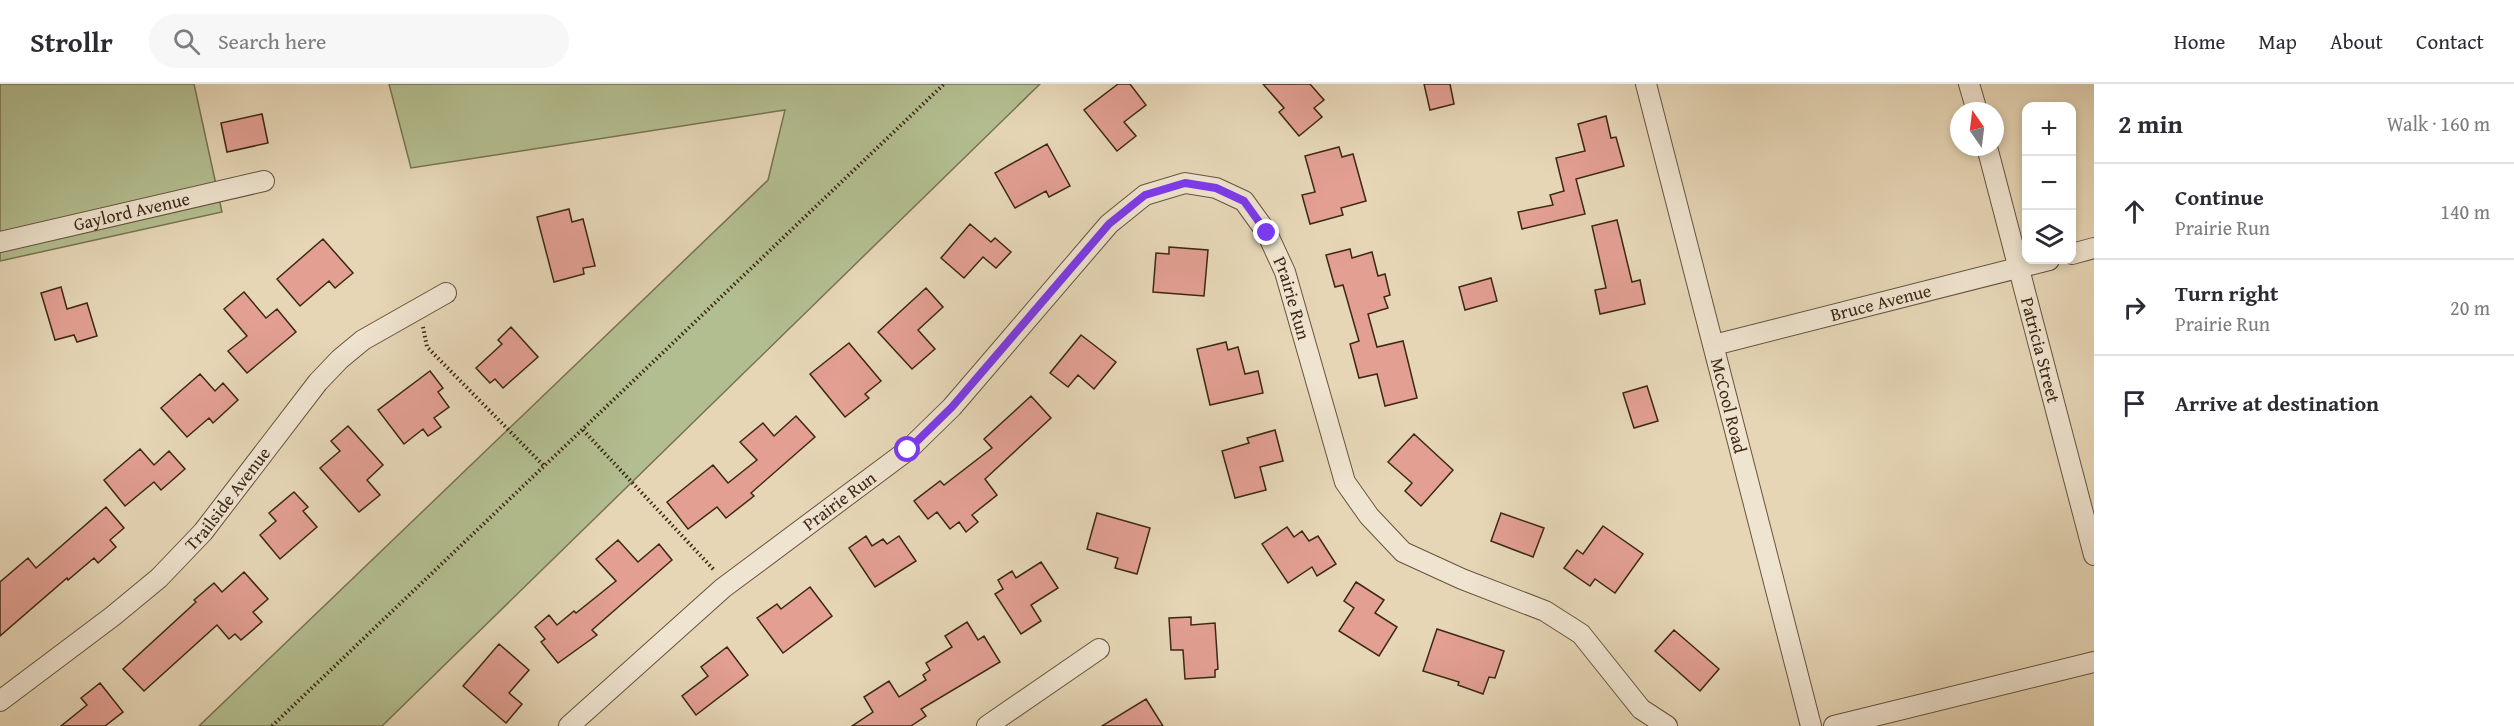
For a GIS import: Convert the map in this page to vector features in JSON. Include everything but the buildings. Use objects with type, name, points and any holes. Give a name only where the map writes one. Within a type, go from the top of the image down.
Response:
[{"type":"street","name":"McCool Road","points":[[1646,84],[1811,726]]},
{"type":"street","points":[[1969,84],[1974,102]]},
{"type":"street","name":"Patricia Street","points":[[1989,156],[2094,555]]},
{"type":"street","name":"Gaylord Avenue","points":[[0,242],[264,181]]},
{"type":"street","name":"Prairie Run","points":[[569,726],[727,585],[908,450],[952,407],[1109,224],[1145,195],[1185,183],[1216,188],[1244,201],[1267,233],[1285,272],[1345,482],[1369,516],[1403,552],[1462,579],[1545,611],[1581,634],[1641,709],[1657,724]]},
{"type":"street","points":[[2076,253],[2094,248]]},
{"type":"street","name":"Bruce Avenue","points":[[1714,345],[2032,264]]},
{"type":"street","name":"Trailside Avenue","points":[[0,701],[113,616],[159,578],[203,532],[318,382],[333,367],[363,340],[446,293]]},
{"type":"street","points":[[987,726],[1099,649]]},
{"type":"street","points":[[1834,726],[2094,662]]},
{"type":"path","points":[[272,726],[944,84]]},
{"type":"path","points":[[419,309],[428,347],[544,466]]},
{"type":"path","points":[[582,429],[727,585]]},
{"type":"green space","points":[[0,84],[194,84],[222,212],[0,261]]},
{"type":"green space","points":[[389,84],[1040,84],[382,726],[199,726],[768,180],[785,110],[411,168]]},
{"type":"route","points":[[908,450],[952,407],[1109,224],[1145,195],[1185,183],[1216,188],[1244,201],[1267,233]]}]
